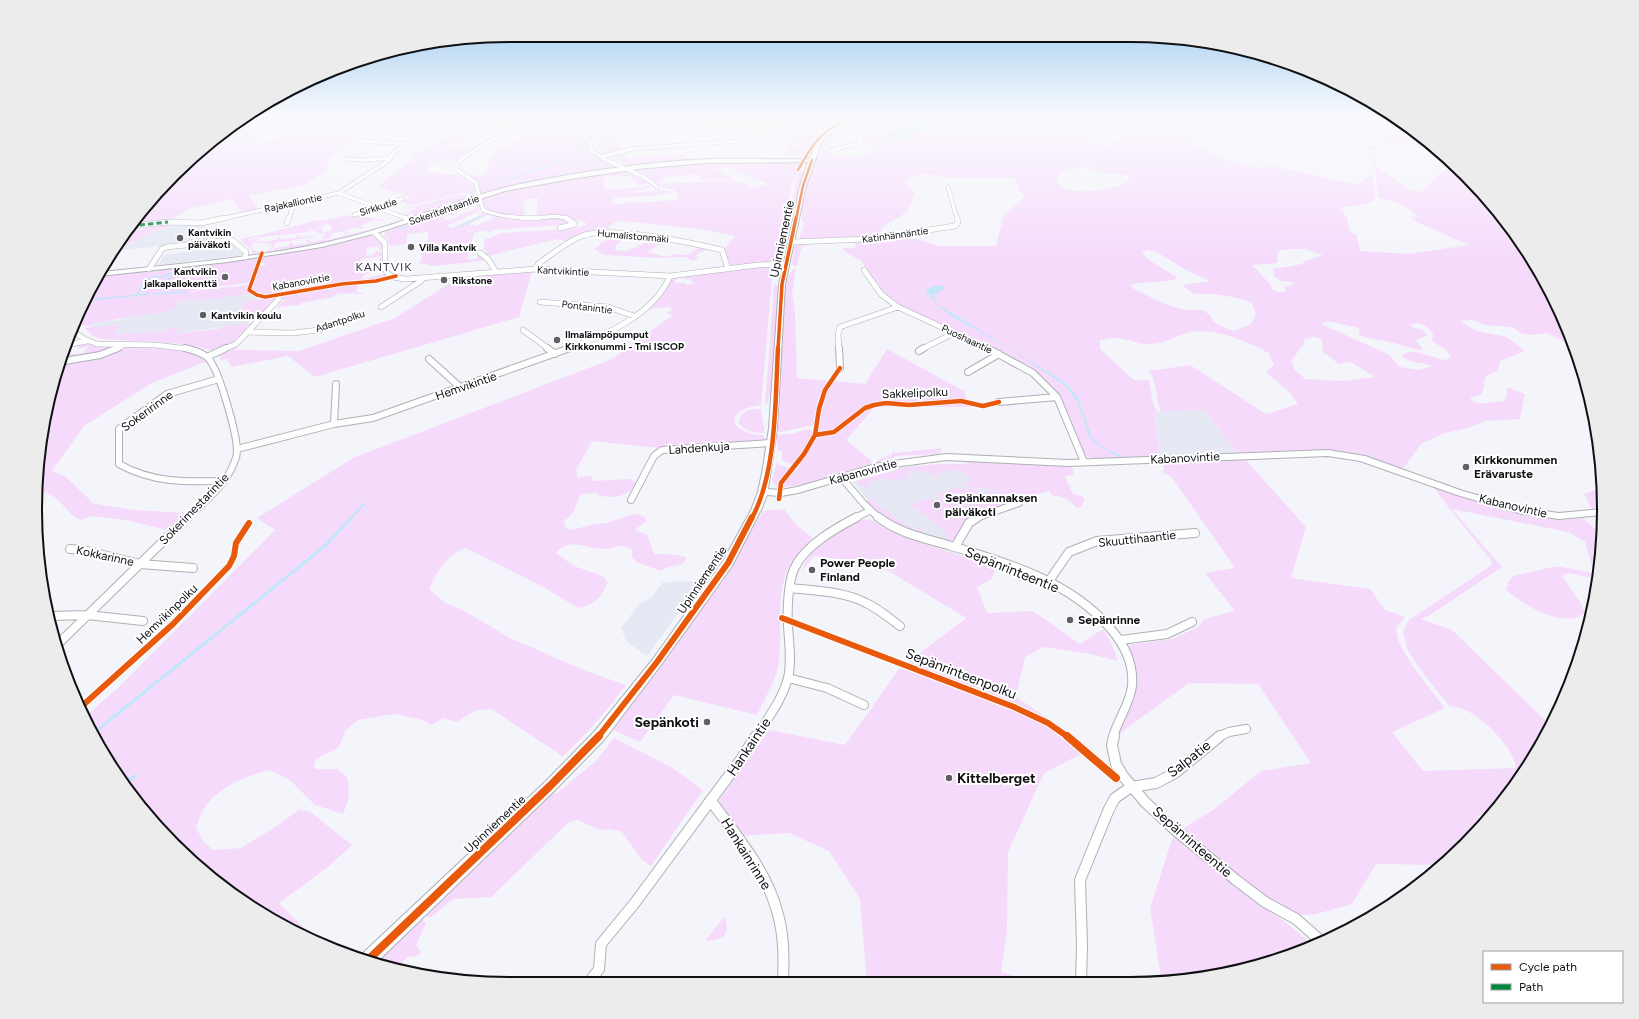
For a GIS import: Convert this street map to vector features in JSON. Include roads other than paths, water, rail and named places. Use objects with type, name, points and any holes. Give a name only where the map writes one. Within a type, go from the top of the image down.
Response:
[{"type":"street","points":[[339,193],[380,165]]},
{"type":"street","points":[[456,165],[455,167],[458,171],[476,183],[481,206],[486,212],[532,218],[557,216],[570,219],[575,224],[560,228]]},
{"type":"street","points":[[618,165],[657,187]]},
{"type":"street","name":"Sokeritehtaantie","points":[[107,273],[245,257],[316,246],[375,233],[479,198],[525,186],[628,169],[672,165]]},
{"type":"street","name":"Upinniementie","points":[[372,956],[550,786],[599,736],[658,662],[728,563],[763,492],[768,468],[773,428],[781,298],[786,264],[804,186],[811,165]]},
{"type":"street","name":"Katinhännäntie","points":[[792,242],[868,240],[955,226],[958,223],[948,187]]},
{"type":"street","name":"Rajakalliontie","points":[[139,225],[168,222],[200,223],[339,193],[414,220]]},
{"type":"street","name":"Sirkkutie","points":[[354,214],[402,199]]},
{"type":"street","points":[[287,223],[294,203]]},
{"type":"street","name":"Humalistonmäki","points":[[536,269],[538,264],[582,236],[596,232],[674,239],[722,250],[728,269]]},
{"type":"street","name":"Kantvikintie","points":[[375,233],[385,243],[386,273],[393,277],[399,278],[423,278],[536,269],[670,276],[766,264],[786,264]]},
{"type":"street","points":[[149,269],[164,248],[195,244],[235,241],[246,252],[245,257]]},
{"type":"street","points":[[480,253],[488,258],[496,272]]},
{"type":"street","name":"Puoshaantie","points":[[864,270],[881,294],[898,307],[999,354],[1033,373],[1057,397],[1084,462]]},
{"type":"street","name":"Hemvikintie","points":[[237,449],[334,424],[373,418],[462,388],[596,339],[652,304],[670,276]]},
{"type":"street","points":[[381,307],[421,281],[423,278]]},
{"type":"street","points":[[77,334],[87,341],[97,344],[181,347],[201,353],[207,357],[236,344],[279,299]]},
{"type":"street","name":"Pontanintie","points":[[540,302],[608,307],[634,316]]},
{"type":"street","points":[[840,368],[838,334],[840,327],[898,307]]},
{"type":"street","name":"Adantpolku","points":[[247,332],[293,333],[320,330],[363,314]]},
{"type":"street","points":[[523,330],[555,354]]},
{"type":"street","points":[[918,352],[954,333]]},
{"type":"street","points":[[73,344],[87,341]]},
{"type":"street","points":[[66,361],[95,357],[108,353],[123,345]]},
{"type":"street","points":[[968,372],[999,354]]},
{"type":"street","name":"Sokerimestarintie","points":[[61,641],[224,481],[233,468],[237,449],[221,381],[207,357]]},
{"type":"street","points":[[429,359],[462,388]]},
{"type":"street","name":"Sokeririnne","points":[[219,379],[167,394],[119,429],[118,455],[119,464],[125,468],[154,479],[224,481]]},
{"type":"street","points":[[334,424],[336,384]]},
{"type":"street","points":[[999,402],[1057,397]]},
{"type":"street","name":"Lahdenkuja","points":[[631,500],[654,456],[662,450],[771,441]]},
{"type":"street","name":"Kabanovintie","points":[[763,492],[786,492],[879,466],[946,457],[1057,463],[1328,453],[1362,458],[1460,492],[1522,511],[1559,516],[1597,512]]},
{"type":"street","name":"Sepänrinteentie","points":[[841,477],[869,511],[892,527],[915,536],[955,547],[1049,581],[1080,600],[1099,615],[1121,640],[1129,657],[1132,676],[1129,697],[1113,734],[1112,750],[1116,764],[1131,787],[1182,837],[1269,905],[1295,918],[1317,937]]},
{"type":"street","points":[[955,547],[969,523],[976,518],[997,512],[1019,503]]},
{"type":"street","name":"Hankaintie","points":[[593,977],[599,969],[601,944],[636,901],[711,801],[742,758],[778,703],[788,678],[790,661],[788,621],[790,588],[794,569],[804,554],[838,527],[869,511]]},
{"type":"street","name":"Skuuttihaantie","points":[[1049,581],[1069,552],[1097,541],[1195,533]]},
{"type":"street","name":"Kokkarinne","points":[[70,549],[83,550],[140,564],[193,568]]},
{"type":"street","points":[[790,588],[836,593],[860,600],[877,609],[900,626]]},
{"type":"street","points":[[55,616],[87,615],[143,621]]},
{"type":"street","points":[[1121,640],[1167,634],[1192,622]]},
{"type":"street","points":[[788,678],[819,685],[844,694],[864,705]]},
{"type":"street","name":"Salpatie","points":[[1131,787],[1156,782],[1175,773],[1218,737],[1229,732],[1246,729]]},
{"type":"street","points":[[1081,977],[1081,875],[1115,798],[1131,787]]},
{"type":"street","name":"Hankainrinne","points":[[711,801],[770,888],[781,925],[785,956],[783,977]]},
{"type":"water","points":[[934,286],[943,286],[945,289],[933,295],[937,304],[1066,383],[1078,397],[1092,438],[1107,450],[1132,459],[1117,456],[1105,450],[1090,439],[1078,403],[1063,384],[1010,349],[955,318],[939,307],[925,290]]},
{"type":"waterway","points":[[501,183],[552,165]]},
{"type":"waterway","points":[[401,229],[475,204]]},
{"type":"waterway","points":[[459,227],[484,215]]},
{"type":"waterway","points":[[147,279],[164,276],[181,269]]},
{"type":"waterway","points":[[164,282],[175,275]]},
{"type":"waterway","points":[[136,295],[146,281]]},
{"type":"waterway","points":[[141,289],[152,285]]},
{"type":"waterway","points":[[154,294],[186,292]]},
{"type":"waterway","points":[[92,300],[149,294]]},
{"type":"waterway","points":[[351,518],[365,503]]},
{"type":"waterway","points":[[98,730],[325,546],[352,517]]},
{"type":"waterway","points":[[129,780],[135,776]]},
{"type":"place","name":"Kantvikin päiväkoti","points":[[180,238]]},
{"type":"place","name":"Villa Kantvik","points":[[411,247]]},
{"type":"place","name":"Kantvikin jalkapallokenttä","points":[[225,277]]},
{"type":"place","name":"Rikstone","points":[[444,280]]},
{"type":"place","name":"Kantvikin koulu","points":[[203,315]]},
{"type":"place","name":"Ilmalämpöpumput Kirkkonummi - Tmi ISCOP","points":[[557,340]]},
{"type":"place","name":"Kirkkonummen Erävaruste","points":[[1466,467]]},
{"type":"place","name":"Sepänkannaksen päiväkoti","points":[[937,505]]},
{"type":"place","name":"Power People Finland","points":[[812,570]]},
{"type":"place","name":"Sepänrinne","points":[[1070,620]]},
{"type":"place","name":"Sepänkoti","points":[[707,722]]},
{"type":"place","name":"Kittelberget","points":[[949,778]]},
{"type":"district","name":"KANTVIK","points":[[384,267]]}]
